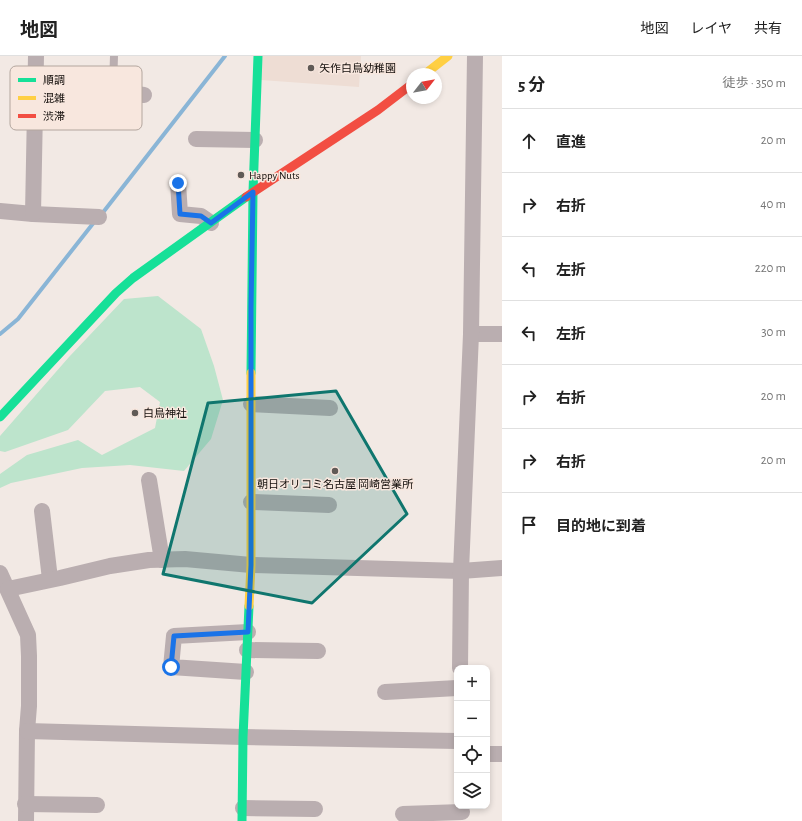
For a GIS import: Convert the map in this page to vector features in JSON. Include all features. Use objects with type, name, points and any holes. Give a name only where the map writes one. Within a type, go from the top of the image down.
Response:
[{"type":"street","points":[[36,56],[36,66]]},
{"type":"street","points":[[258,56],[253,192],[251,565],[243,737],[243,814],[315,809]]},
{"type":"street","points":[[433,68],[448,56]]},
{"type":"street","points":[[460,665],[461,571],[471,334],[475,56]]},
{"type":"street","points":[[0,417],[127,283],[253,192],[378,110],[406,89]]},
{"type":"street","points":[[33,214],[35,130]]},
{"type":"street","points":[[196,139],[255,140]]},
{"type":"street","points":[[178,183],[180,214],[201,216],[211,223]]},
{"type":"street","points":[[0,211],[99,217]]},
{"type":"street","points":[[471,334],[502,334]]},
{"type":"street","points":[[251,404],[330,408]]},
{"type":"street","points":[[149,480],[162,560]]},
{"type":"street","points":[[251,502],[329,505]]},
{"type":"street","points":[[42,511],[50,579]]},
{"type":"street","points":[[8,589],[110,566],[185,559],[251,565],[461,571],[502,568]]},
{"type":"street","points":[[0,572],[28,635],[29,706],[25,804],[26,821]]},
{"type":"street","points":[[246,672],[171,667],[174,636],[248,632]]},
{"type":"street","points":[[247,650],[318,651]]},
{"type":"street","points":[[385,692],[454,688]]},
{"type":"street","points":[[27,731],[454,741]]},
{"type":"street","points":[[490,754],[502,754]]},
{"type":"street","points":[[25,804],[97,805]]},
{"type":"street","points":[[403,814],[461,813]]},
{"type":"lane","points":[[114,56],[114,66]]},
{"type":"highlighted area","points":[[336,391],[407,514],[312,603],[163,574],[208,403]]},
{"type":"shaded area","name":"矢作白鳥幼稚園","points":[[262,56],[361,56],[359,87],[261,80]]},
{"type":"green space","points":[[158,296],[201,329],[214,366],[223,400],[211,439],[184,471],[130,465],[82,468],[11,483],[0,488],[0,474],[27,455],[78,440],[102,455],[155,428],[160,402],[140,387],[105,391],[68,430],[5,452],[0,451],[0,436],[69,357],[124,299]]},
{"type":"waterway","points":[[101,215],[225,56]]},
{"type":"waterway","points":[[0,334],[18,319],[95,221]]},
{"type":"traffic: fast","points":[[251,373],[253,192],[258,56]]},
{"type":"traffic: fast","points":[[0,417],[116,293],[133,278],[246,197]]},
{"type":"traffic: fast","points":[[242,821],[243,737],[249,606]]},
{"type":"traffic: slow","points":[[433,68],[448,56]]},
{"type":"traffic: slow","points":[[249,606],[251,565],[251,373]]},
{"type":"traffic: jam","points":[[246,197],[378,110],[406,89]]},
{"type":"place","name":"矢作白鳥幼稚園","points":[[311,68]]},
{"type":"place","name":"Happy Nuts","points":[[241,175]]},
{"type":"place","name":"白鳥神社","points":[[135,413]]},
{"type":"place","name":"朝日オリコミ名古屋 岡崎営業所","points":[[335,471]]},
{"type":"route","points":[[171,667],[174,636],[248,632],[251,565],[251,308],[253,192],[211,223],[201,216],[180,214],[178,183]]}]
